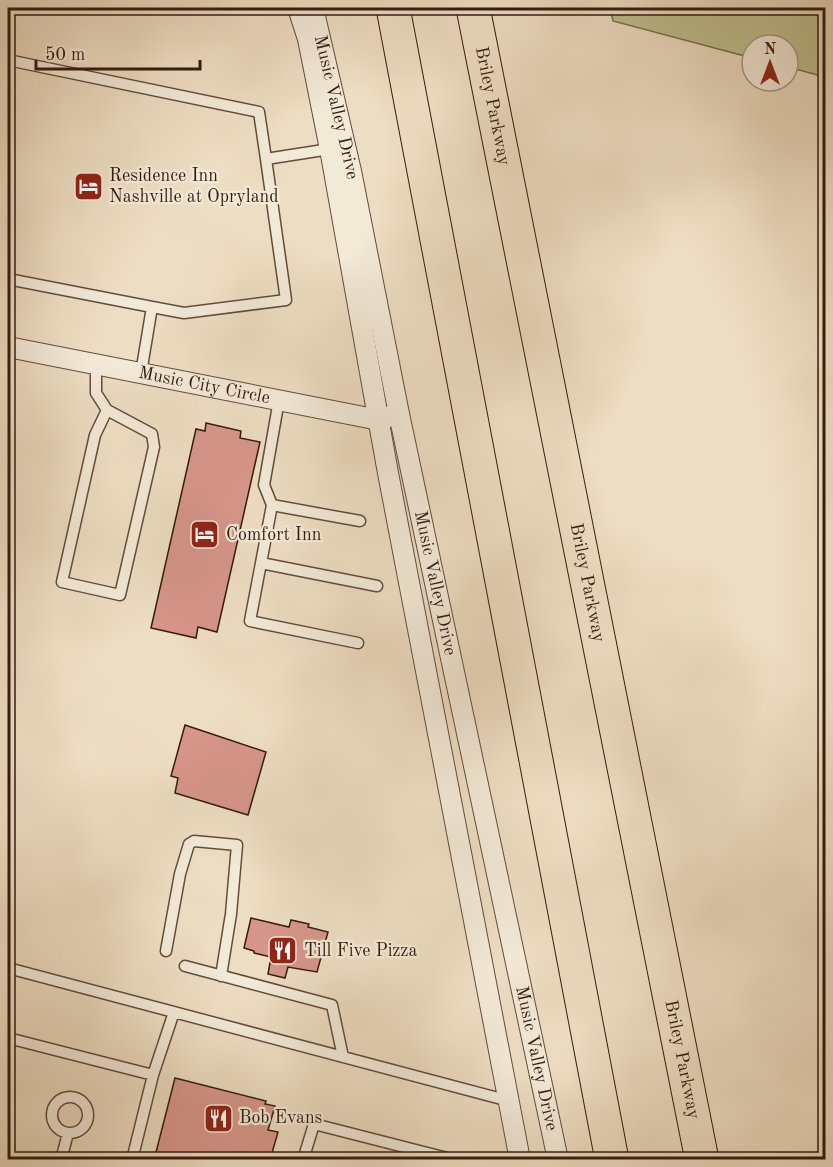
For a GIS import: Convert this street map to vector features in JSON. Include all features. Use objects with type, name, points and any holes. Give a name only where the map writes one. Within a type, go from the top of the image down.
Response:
[{"type":"highway","points":[[393,8],[612,1160]]},
{"type":"highway","name":"Briley Parkway","points":[[473,8],[702,1160]]},
{"type":"street","name":"Music Valley Drive","points":[[298,8],[308,39],[330,149],[388,473],[520,1160]]},
{"type":"street","name":"Music Valley Drive","points":[[314,8],[351,171],[399,414],[558,1160]]},
{"type":"street","name":"Music City Circle","points":[[8,347],[379,420],[399,414]]},
{"type":"lane","points":[[8,60],[259,112],[286,300],[184,312],[8,279]]},
{"type":"lane","points":[[266,159],[330,149]]},
{"type":"lane","points":[[141,373],[152,307]]},
{"type":"lane","points":[[96,364],[96,393],[107,411],[152,434],[154,447],[120,595],[62,582],[94,435],[107,411]]},
{"type":"lane","points":[[279,400],[264,485],[272,505],[250,621],[358,643]]},
{"type":"lane","points":[[272,505],[360,521]]},
{"type":"lane","points":[[261,563],[377,586]]},
{"type":"lane","points":[[166,951],[180,874],[189,844],[194,841],[236,845],[238,847],[231,914],[221,975]]},
{"type":"lane","points":[[185,966],[332,1005],[343,1057]]},
{"type":"lane","points":[[8,968],[509,1101]]},
{"type":"lane","points":[[132,1160],[153,1075],[174,1012]]},
{"type":"lane","points":[[8,1038],[153,1075]]},
{"type":"lane","points":[[303,1160],[314,1124],[455,1160]]},
{"type":"lane","points":[[61,1160],[68,1133]]},
{"type":"green space","points":[[610,8],[825,8],[825,77],[800,70],[800,33],[740,33],[740,55],[613,21]]},
{"type":"building","name":"Comfort Inn","points":[[206,423],[241,431],[240,438],[260,442],[217,632],[198,627],[196,638],[151,628],[196,429],[205,431]]},
{"type":"building","points":[[185,725],[266,752],[248,815],[175,793],[178,778],[171,776]]},
{"type":"building","points":[[251,918],[289,927],[291,920],[328,932],[317,972],[288,967],[285,978],[268,974],[271,957],[244,948]]},
{"type":"building","name":"Bob Evans","points":[[175,1078],[266,1101],[265,1104],[275,1106],[268,1130],[278,1132],[270,1160],[154,1160]]},
{"type":"place","name":"Residence Inn Nashville at Opryland","points":[[88,186]]},
{"type":"place","name":"Comfort Inn","points":[[205,535]]},
{"type":"place","name":"Till Five Pizza","points":[[283,951]]},
{"type":"place","name":"Bob Evans","points":[[218,1118]]}]
